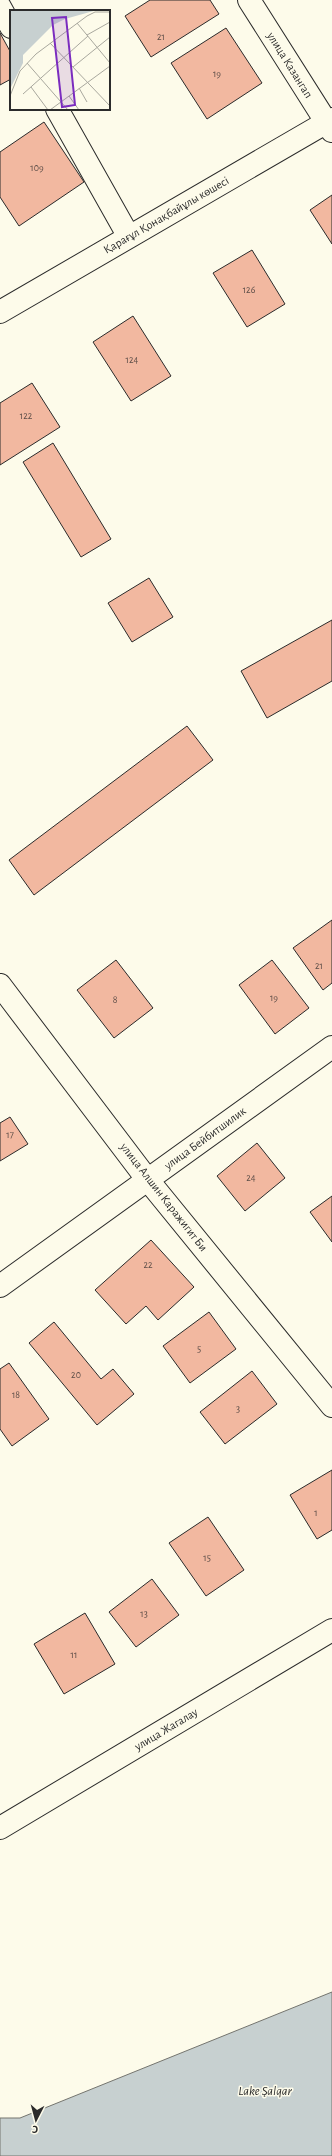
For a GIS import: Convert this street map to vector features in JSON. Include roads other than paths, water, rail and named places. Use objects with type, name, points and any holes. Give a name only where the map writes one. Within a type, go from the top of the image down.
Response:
[{"type":"street","name":"улица Казангап","points":[[248,0],[330,124]]},
{"type":"street","points":[[0,7],[10,25]]},
{"type":"street","points":[[58,110],[129,237]]},
{"type":"street","name":"Қарағұл Қонақбайұлы көшесі","points":[[0,312],[129,237],[330,124]]},
{"type":"street","name":"улица Алшин Каражигит Би","points":[[0,985],[148,1179],[332,1406]]},
{"type":"street","name":"улица Бейбитшилик","points":[[0,1286],[332,1046]]},
{"type":"street","name":"улица Жагалау","points":[[0,1828],[332,1630]]},
{"type":"water","name":"Lake Şalqar","points":[[332,1992],[332,2156],[0,2156],[0,2118],[20,2118]]}]
